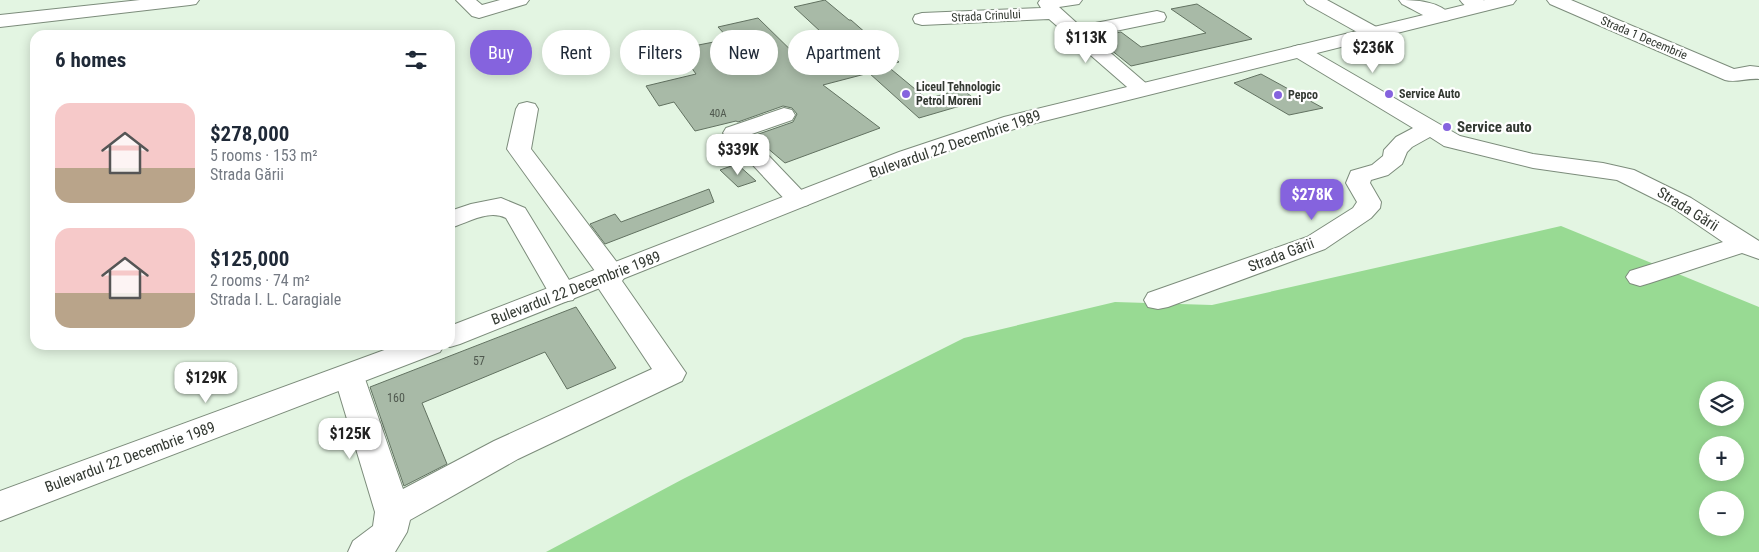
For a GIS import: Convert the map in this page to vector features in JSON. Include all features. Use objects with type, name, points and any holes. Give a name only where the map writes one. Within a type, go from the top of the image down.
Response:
[{"type":"main road","points":[[0,21],[190,0]]},
{"type":"main road","points":[[465,0],[479,12],[520,0]]},
{"type":"main road","points":[[1073,0],[1047,3],[1053,13],[1141,89]]},
{"type":"main road","points":[[1313,0],[1373,33]]},
{"type":"main road","points":[[1408,0],[1442,16]]},
{"type":"main road","name":"Bulevardul 22 Decembrie 1989","points":[[455,335],[907,157],[1012,122],[1442,16],[1475,3],[1507,0]]},
{"type":"main road","name":"Strada 1 Decembrie","points":[[1556,0],[1750,70]]},
{"type":"main road","name":"Strada Crinului","points":[[922,19],[1053,13]]},
{"type":"main road","points":[[1076,32],[1157,17]]},
{"type":"main road","name":"Strada Gării","points":[[1298,51],[1428,129],[1452,141],[1487,152],[1556,166],[1603,170],[1625,175],[1682,203],[1752,248]]},
{"type":"main road","points":[[393,512],[506,450],[671,373],[608,276],[519,149],[526,109]]},
{"type":"main road","points":[[784,115],[734,133],[799,200]]},
{"type":"main road","name":"Strada Gării","points":[[1158,300],[1316,243],[1367,208],[1369,202],[1358,183],[1360,176],[1380,170],[1394,159],[1396,150],[1404,142],[1428,129]]},
{"type":"main road","points":[[455,218],[480,209],[501,206],[516,213],[563,293]]},
{"type":"main road","points":[[1640,277],[1752,248]]},
{"type":"main road","name":"Bulevardul 22 Decembrie 1989","points":[[0,506],[416,350]]},
{"type":"main road","points":[[349,376],[393,512],[392,527],[388,537],[366,552]]},
{"type":"green space","points":[[1561,226],[1759,307],[1759,552],[546,552],[683,479],[964,338],[1115,302],[1212,305]]},
{"type":"building","points":[[825,0],[862,30],[819,30],[794,7]]},
{"type":"building","points":[[1197,4],[1252,39],[1131,66],[1095,37],[1121,32],[1141,47],[1206,33],[1171,9]]},
{"type":"building","points":[[758,18],[770,30],[721,30],[718,27]]},
{"type":"building","points":[[778,38],[788,47],[788,75],[861,75],[823,85],[880,128],[785,163],[753,136],[793,122],[797,114],[792,108],[783,106],[738,122],[695,131],[674,102],[659,106],[646,86],[692,75],[700,75],[700,45],[710,43],[710,75],[778,75]]},
{"type":"building","name":"Pepco","points":[[1261,74],[1323,108],[1289,115],[1234,83]]},
{"type":"building","points":[[871,75],[898,75],[927,99],[962,89],[977,101],[919,118]]},
{"type":"building","points":[[737,164],[756,181],[738,187],[720,170]]},
{"type":"building","points":[[709,189],[714,202],[605,244],[590,224],[615,214],[621,222]]},
{"type":"building","points":[[576,307],[616,368],[567,389],[545,352],[422,403],[447,464],[404,486],[370,387]]},
{"type":"place","name":"Liceul Tehnologic Petrol Moreni","points":[[906,94]]},
{"type":"place","name":"Service Auto","points":[[1389,94]]},
{"type":"place","name":"Pepco","points":[[1278,95]]},
{"type":"place","name":"Service auto","points":[[1447,127]]}]
